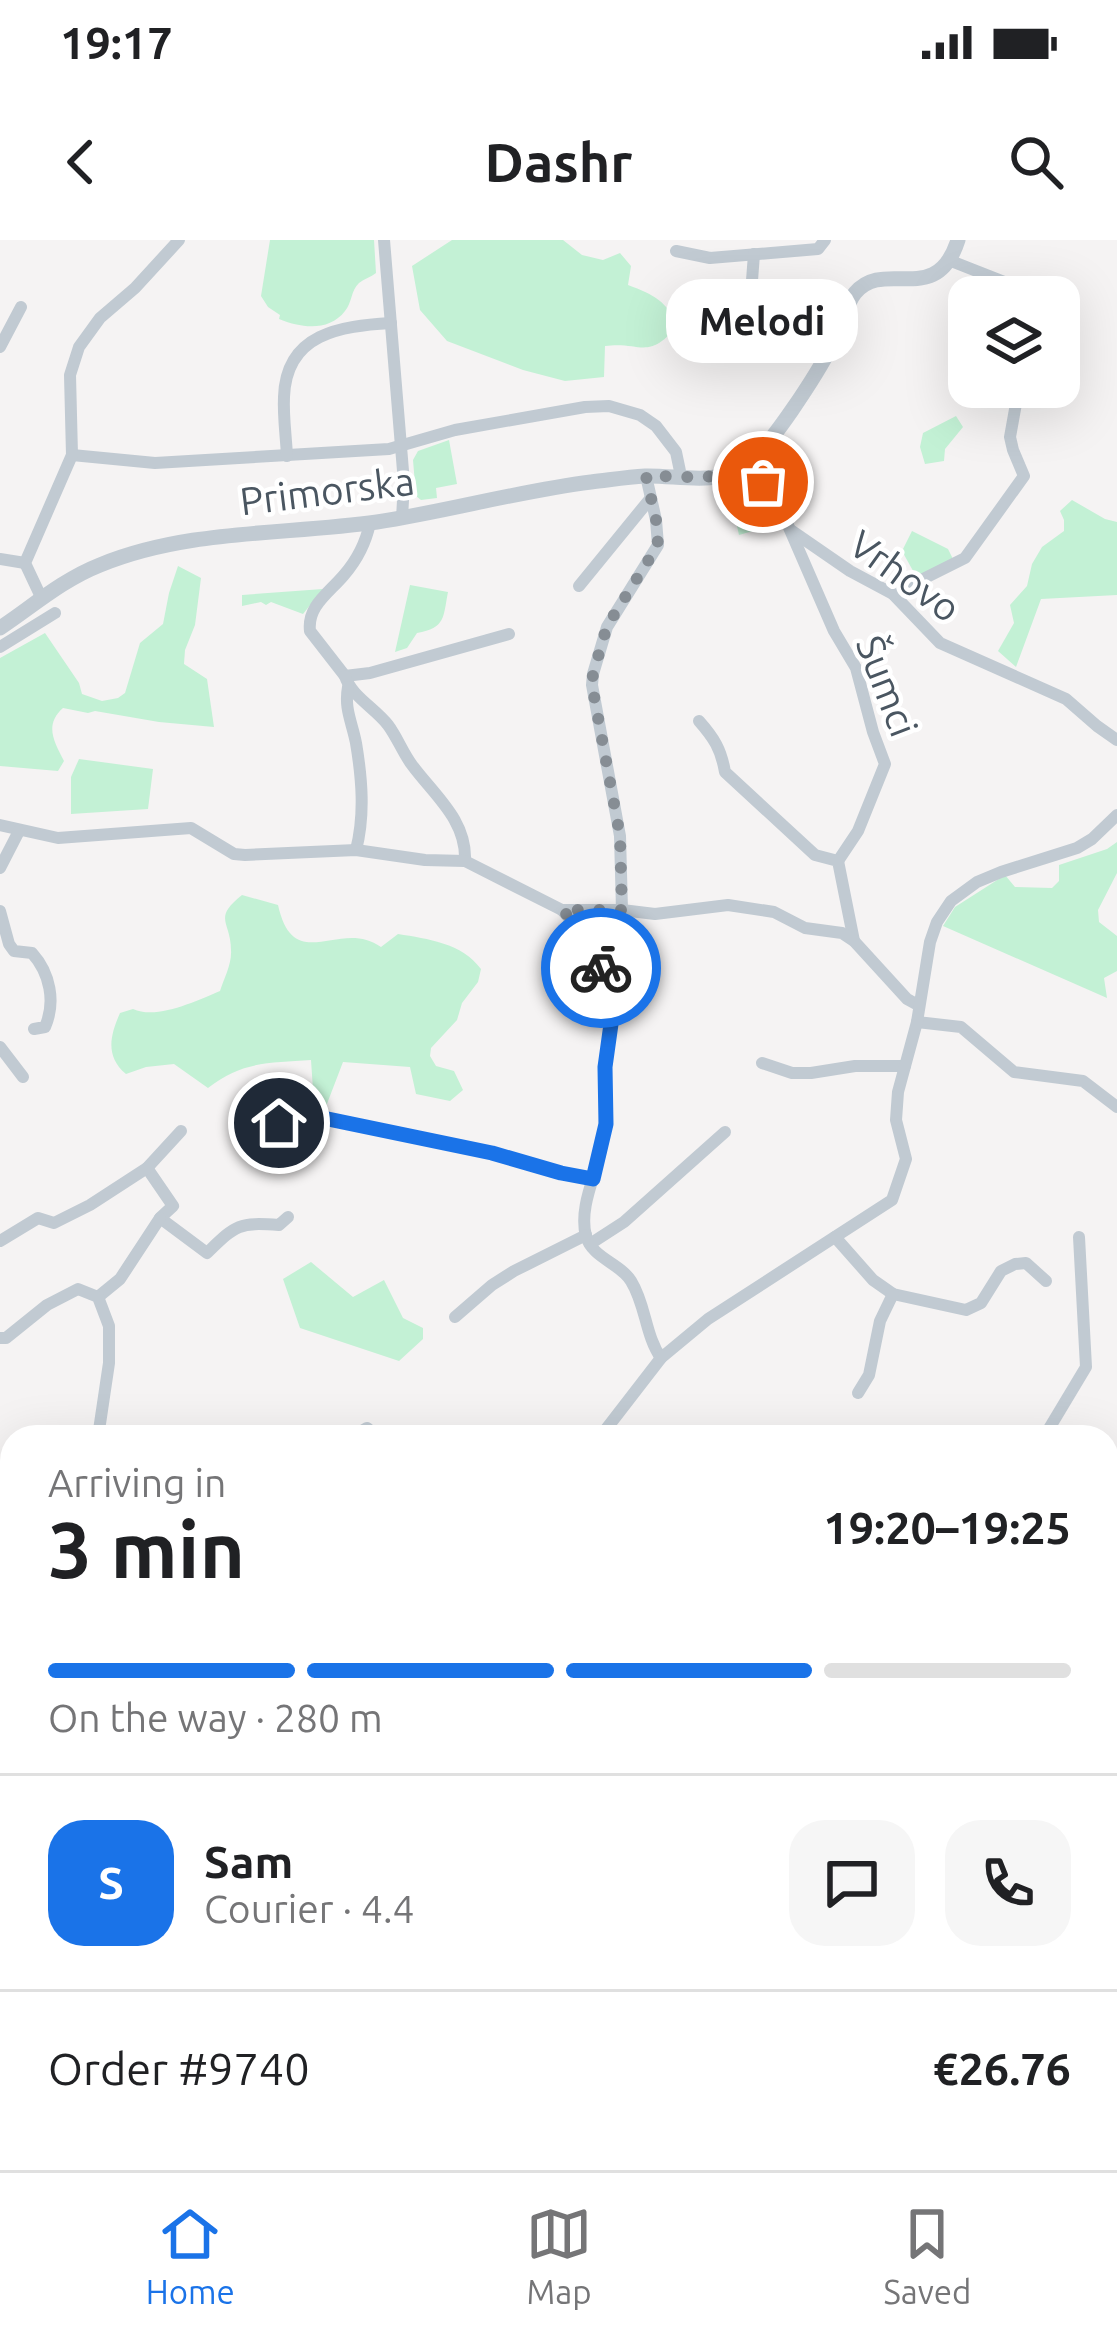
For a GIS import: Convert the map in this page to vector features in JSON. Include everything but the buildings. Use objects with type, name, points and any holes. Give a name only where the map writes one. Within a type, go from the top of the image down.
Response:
[{"type":"street","points":[[41,597],[25,563],[72,455],[70,375],[79,347],[100,317],[135,288],[179,240]]},
{"type":"street","points":[[384,240],[403,518]]},
{"type":"street","points":[[676,251],[710,258],[818,249],[825,240]]},
{"type":"street","points":[[743,467],[761,451],[818,370],[854,295],[875,281],[941,272],[951,261],[958,240]]},
{"type":"street","points":[[750,308],[754,254]]},
{"type":"street","points":[[951,261],[989,276]]},
{"type":"street","points":[[0,347],[21,308]]},
{"type":"street","points":[[287,456],[286,381],[302,351],[316,338],[345,326],[391,323]]},
{"type":"street","name":"Primorska","points":[[72,455],[155,463],[401,446],[455,430],[585,407],[613,407],[656,426],[676,452],[681,476]]},
{"type":"street","points":[[893,594],[965,558],[1024,476],[1010,437],[1015,408]]},
{"type":"street","name":"Primorska","points":[[0,628],[41,597],[98,566],[158,546],[370,523],[533,490],[646,476],[725,476],[743,467]]},
{"type":"street","name":"Vrhovo","points":[[743,467],[777,500],[791,530],[893,594],[940,643],[1066,698],[1117,740]]},
{"type":"street","points":[[622,910],[620,836],[592,685],[607,626],[658,545],[646,476]]},
{"type":"street","points":[[579,586],[650,500]]},
{"type":"street","points":[[370,523],[356,558],[313,610],[310,631],[346,681],[389,726],[410,764],[442,798],[464,844],[465,861]]},
{"type":"street","name":"Šumci","points":[[791,530],[834,631],[856,668],[885,764],[857,831],[838,861]]},
{"type":"street","points":[[0,559],[25,563]]},
{"type":"street","points":[[0,647],[56,613]]},
{"type":"street","points":[[346,681],[509,634]]},
{"type":"street","points":[[346,681],[345,709],[355,737],[363,812],[356,850]]},
{"type":"street","points":[[699,721],[722,752],[725,772],[815,855],[838,861],[848,938]]},
{"type":"street","points":[[609,1425],[661,1358],[708,1319],[892,1200],[906,1159],[896,1120],[898,1092],[937,922],[951,901],[976,882],[1077,848],[1117,815]]},
{"type":"street","points":[[0,825],[58,838],[191,828],[234,854],[356,850],[465,861],[562,910],[591,946],[609,993],[606,1124],[586,1206],[588,1240],[630,1280],[661,1358]]},
{"type":"street","points":[[0,868],[20,831]]},
{"type":"street","points":[[562,910],[655,914],[728,905],[774,912],[805,928],[848,938],[918,1005]]},
{"type":"street","points":[[0,911],[9,944],[14,951],[32,953],[48,979],[50,1015],[45,1027],[34,1029]]},
{"type":"street","points":[[917,1022],[961,1028],[1014,1072],[1083,1081],[1117,1107]]},
{"type":"street","points":[[0,1047],[23,1077]]},
{"type":"street","points":[[763,1063],[792,1073],[905,1066]]},
{"type":"street","points":[[244,1140],[279,1123],[328,1119],[593,1179]]},
{"type":"street","points":[[0,1240],[38,1218],[59,1221],[147,1168],[181,1130]]},
{"type":"street","points":[[455,1317],[514,1271],[624,1222],[725,1132]]},
{"type":"street","points":[[98,1297],[120,1279],[173,1206],[147,1168]]},
{"type":"street","points":[[160,1218],[208,1253],[231,1230],[249,1222],[279,1225],[288,1217]]},
{"type":"street","points":[[835,1237],[893,1294],[966,1310],[981,1303],[1001,1271],[1015,1264],[1026,1264],[1046,1281]]},
{"type":"street","points":[[1051,1425],[1086,1367],[1079,1237]]},
{"type":"street","points":[[0,1338],[78,1289],[98,1297],[109,1326],[100,1425]]},
{"type":"street","points":[[858,1393],[869,1375],[880,1321],[893,1294]]},
{"type":"green space","points":[[270,240],[374,240],[376,273],[359,283],[347,308],[331,322],[305,326],[287,322],[261,296]]},
{"type":"green space","points":[[452,240],[563,240],[582,255],[603,260],[620,253],[631,266],[628,285],[658,300],[676,327],[650,347],[605,346],[604,377],[565,381],[447,341],[420,310],[412,266]]},
{"type":"green space","points":[[956,416],[963,427],[945,449],[944,461],[925,464],[920,447],[923,433]]},
{"type":"green space","points":[[449,440],[457,484],[436,488],[437,498],[421,500],[416,496],[413,460],[418,451]]},
{"type":"green space","points":[[745,485],[755,490],[777,524],[739,535],[728,487]]},
{"type":"green space","points":[[1072,500],[1117,522],[1117,595],[1041,599],[1016,667],[998,651],[1014,623],[1010,605],[1027,586],[1042,547],[1064,531],[1060,511]]},
{"type":"green space","points":[[912,531],[948,549],[953,559],[917,578],[902,551]]},
{"type":"green space","points":[[178,566],[201,578],[184,664],[207,679],[214,727],[63,708],[52,727],[64,761],[58,771],[0,766],[0,658],[45,633],[82,694],[102,701],[118,698],[125,693],[140,643],[163,624]]},
{"type":"green space","points":[[410,585],[448,592],[445,608],[438,624],[417,633],[407,648],[395,652]]},
{"type":"green space","points":[[323,589],[303,614],[271,602],[242,606],[242,595]]},
{"type":"green space","points":[[79,759],[153,769],[148,809],[71,814],[71,777]]},
{"type":"green space","points":[[1117,842],[1117,873],[1098,910],[1099,922],[1117,936],[1117,971],[1104,978],[1107,998],[943,926],[955,907],[1005,875],[1015,887],[1052,888],[1059,881],[1059,865]]},
{"type":"green space","points":[[242,895],[278,905],[285,926],[295,938],[307,942],[350,938],[381,947],[398,934],[444,944],[473,960],[481,969],[478,982],[430,1056],[436,1066],[454,1071],[463,1090],[450,1101],[416,1094],[410,1067],[343,1062],[325,1109],[315,1119],[311,1060],[245,1068],[208,1088],[174,1064],[126,1074],[111,1045],[120,1013],[165,1011],[220,991],[231,955],[225,915]]},
{"type":"green space","points":[[311,1262],[353,1297],[384,1280],[403,1318],[423,1328],[423,1339],[399,1361],[300,1328],[283,1279]]},
{"type":"way so far","points":[[601,968],[580,928],[562,910],[622,910],[620,836],[592,685],[607,626],[658,545],[646,476],[706,478],[743,467],[763,482]]},
{"type":"place","name":"Melodi","points":[[763,482]]},
{"type":"route","points":[[279,1123],[328,1119],[593,1179],[606,1124],[605,1067],[611,1024],[601,968]]}]
